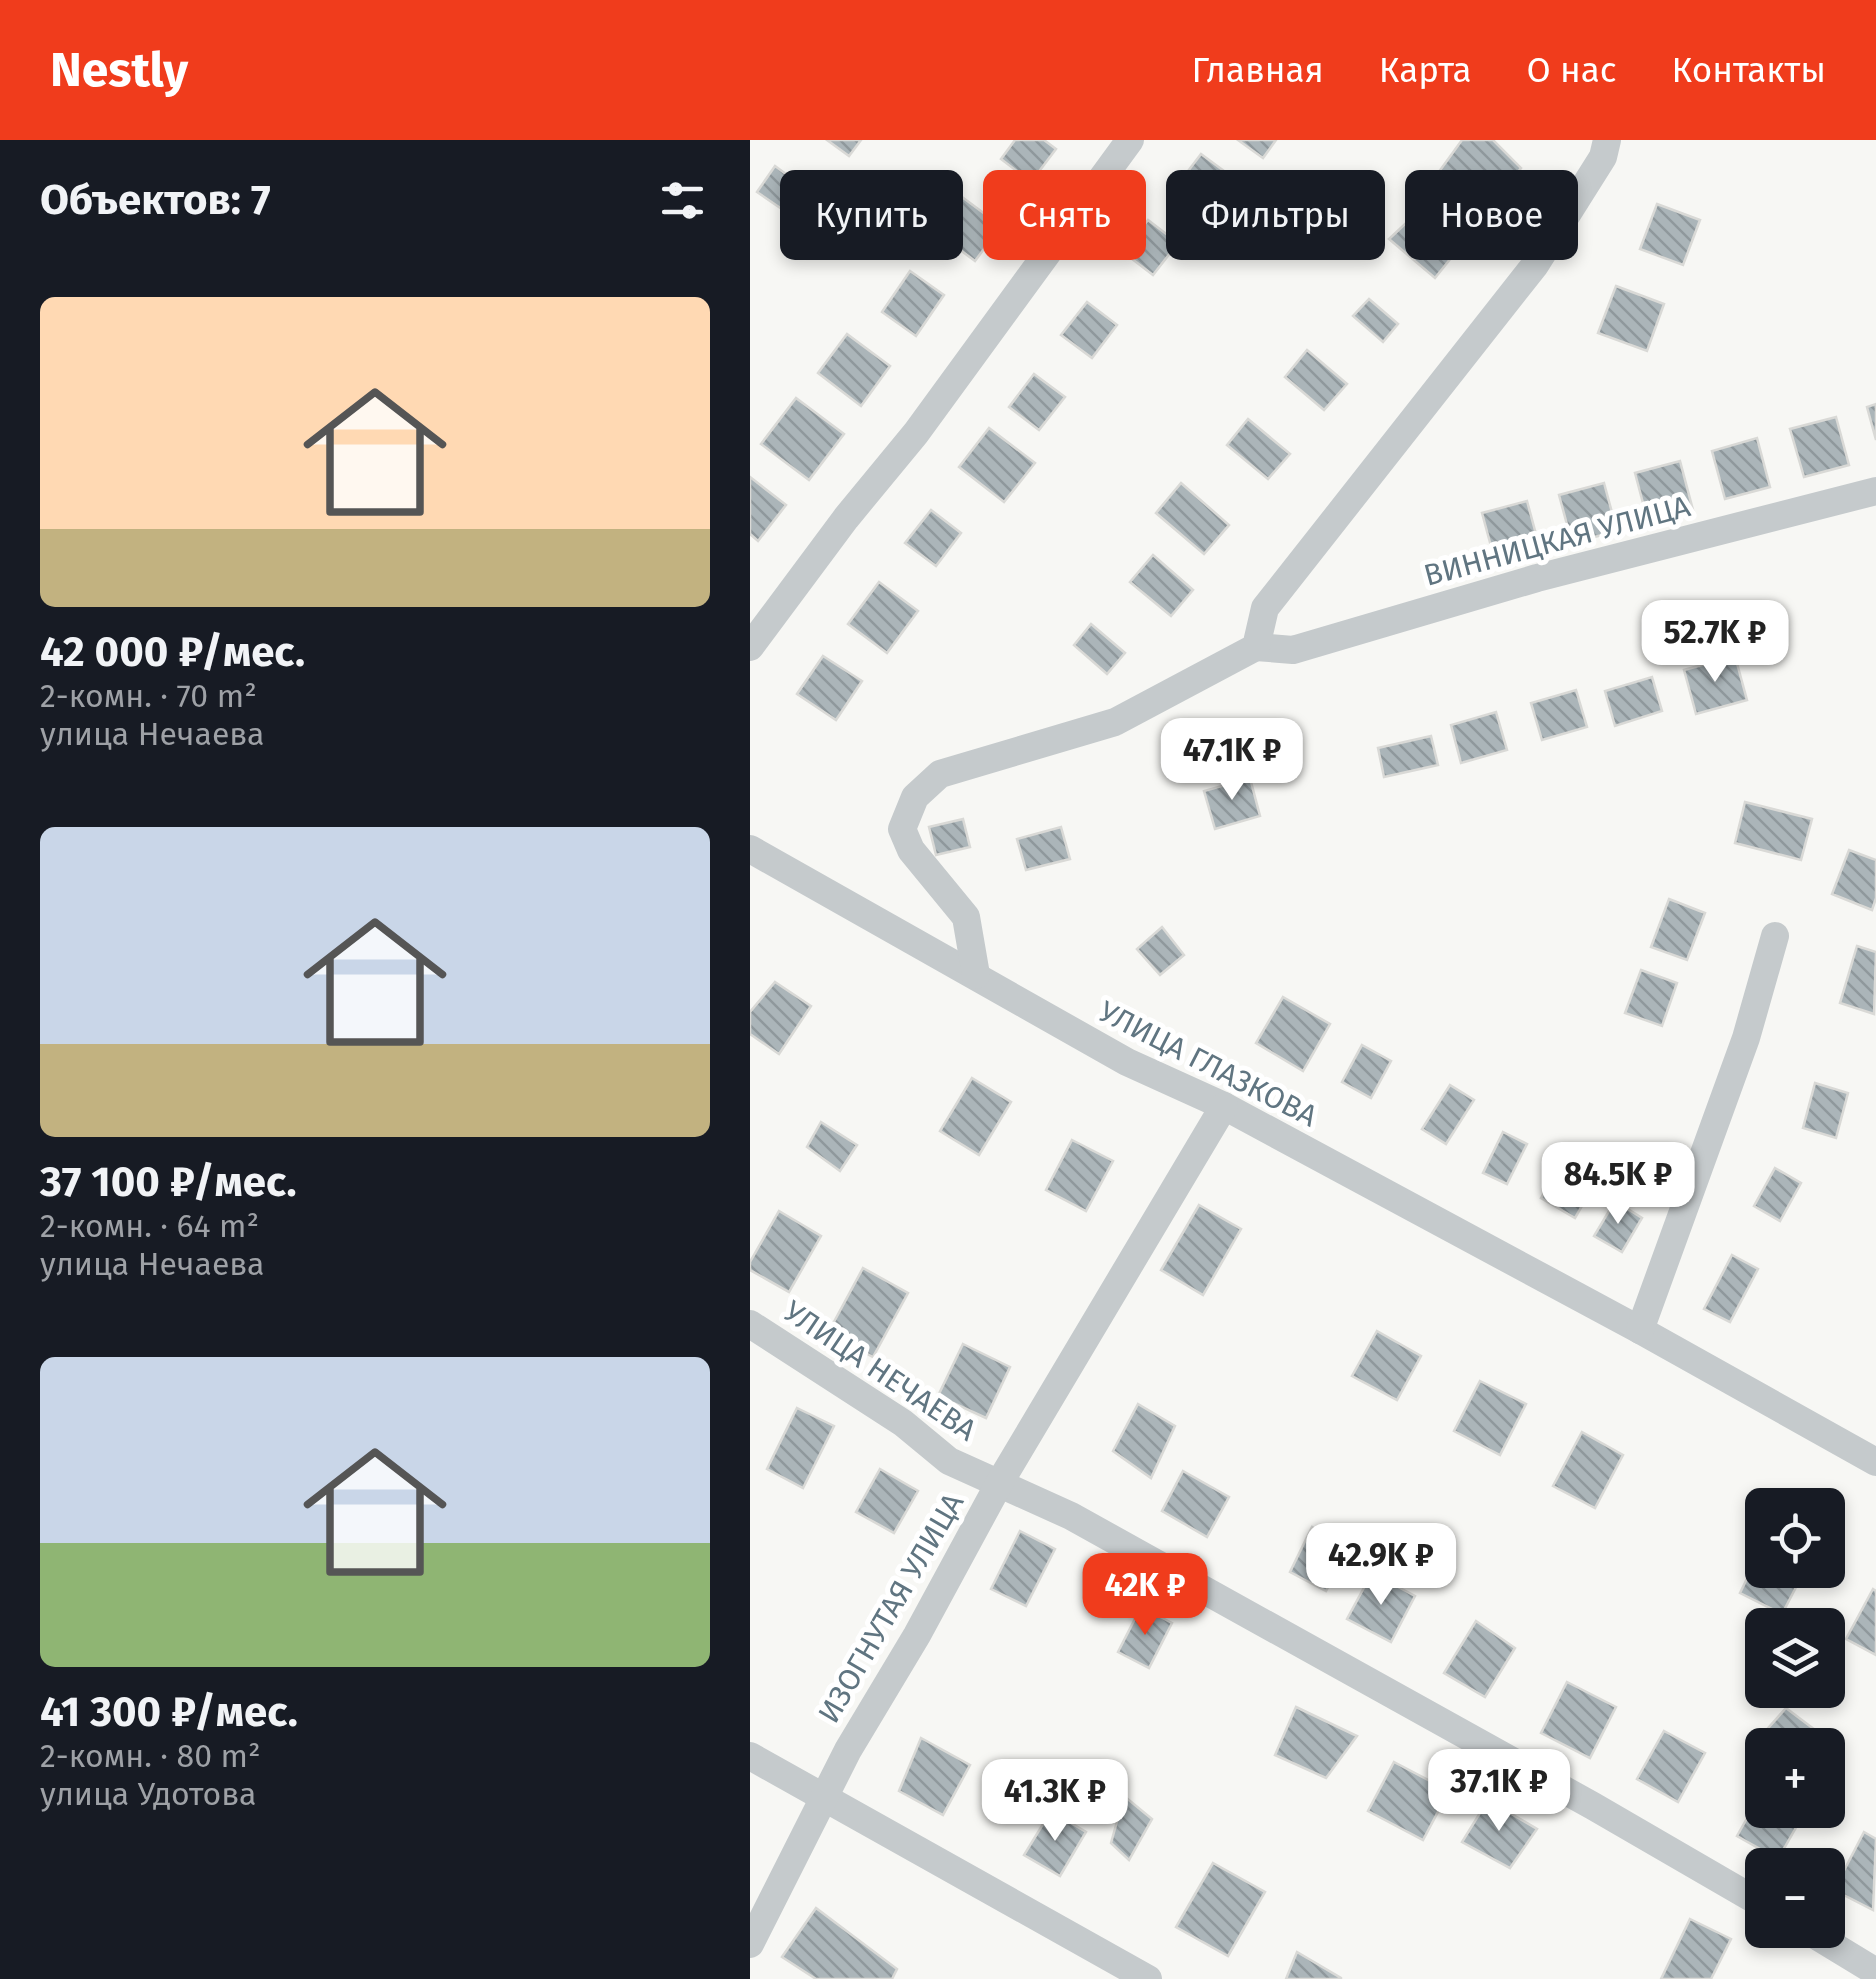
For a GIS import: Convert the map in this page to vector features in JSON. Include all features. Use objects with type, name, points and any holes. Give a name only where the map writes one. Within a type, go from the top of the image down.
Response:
[{"type":"street","points":[[750,647],[846,518],[916,433],[1130,140]]},
{"type":"street","points":[[976,975],[966,917],[910,850],[902,828],[915,797],[940,774],[1115,722],[1256,646],[1265,608],[1535,265],[1602,157],[1607,140]]},
{"type":"street","name":"ВИННИЦКАЯ УЛИЦА","points":[[1256,646],[1294,650],[1537,578],[1876,492]]},
{"type":"street","name":"УЛИЦА ГЛАЗКОВА","points":[[750,850],[1127,1062],[1224,1106],[1876,1462]]},
{"type":"street","points":[[1640,1330],[1746,1038],[1775,936]]},
{"type":"street","name":"ИЗОГНУТАЯ УЛИЦА","points":[[750,1944],[824,1796],[1000,1482],[1224,1106]]},
{"type":"street","name":"УЛИЦА НЕЧАЕВА","points":[[750,1324],[903,1423],[950,1461],[1071,1516],[1745,1894]]},
{"type":"street","points":[[750,1756],[1148,1979]]},
{"type":"street","points":[[1837,1948],[1876,1972]]},
{"type":"building","points":[[827,140],[861,140],[849,156]]},
{"type":"building","points":[[1015,140],[1044,140],[1056,149],[1040,170],[1015,170],[1001,159]]},
{"type":"building","points":[[1238,140],[1276,140],[1263,158]]},
{"type":"building","points":[[1462,140],[1493,140],[1521,168],[1520,170],[1440,170]]},
{"type":"building","points":[[1201,154],[1223,170],[1189,170]]},
{"type":"building","points":[[775,166],[780,170],[780,208],[757,192]]},
{"type":"building","points":[[963,198],[983,213],[983,250],[975,261],[963,252]]},
{"type":"building","points":[[1657,204],[1700,220],[1683,265],[1640,249]]},
{"type":"building","points":[[1148,220],[1166,234],[1166,258],[1153,275],[1133,260],[1146,260]]},
{"type":"building","points":[[1405,224],[1405,253],[1389,239]]},
{"type":"building","points":[[1414,260],[1449,260],[1435,278]]},
{"type":"building","points":[[910,271],[944,295],[916,336],[882,312]]},
{"type":"building","points":[[1616,286],[1664,304],[1647,351],[1598,333]]},
{"type":"building","points":[[1369,299],[1398,324],[1383,342],[1353,316]]},
{"type":"building","points":[[1087,302],[1117,325],[1092,358],[1061,335]]},
{"type":"building","points":[[847,334],[890,366],[861,406],[818,373]]},
{"type":"building","points":[[1307,350],[1347,384],[1324,410],[1285,377]]},
{"type":"building","points":[[1034,374],[1065,397],[1039,430],[1009,407]]},
{"type":"building","points":[[796,398],[844,434],[809,480],[761,444]]},
{"type":"building","points":[[1876,404],[1876,440],[1867,407]]},
{"type":"building","points":[[1836,417],[1849,465],[1804,477],[1790,429]]},
{"type":"building","points":[[1248,419],[1290,454],[1268,479],[1227,445]]},
{"type":"building","points":[[989,428],[1035,463],[1004,502],[959,467]]},
{"type":"building","points":[[1757,438],[1770,487],[1725,499],[1712,451]]},
{"type":"building","points":[[1680,461],[1693,510],[1648,522],[1635,473]]},
{"type":"building","points":[[750,477],[786,505],[758,541],[750,534]]},
{"type":"building","points":[[1181,483],[1229,525],[1204,554],[1156,513]]},
{"type":"building","points":[[1604,483],[1617,531],[1572,543],[1559,495]]},
{"type":"building","points":[[1527,501],[1540,549],[1495,561],[1482,513]]},
{"type":"building","points":[[931,510],[961,533],[936,566],[905,543]]},
{"type":"building","points":[[1153,555],[1193,590],[1171,616],[1130,582]]},
{"type":"building","points":[[879,582],[918,611],[887,653],[848,624]]},
{"type":"building","points":[[1091,624],[1125,653],[1107,674],[1074,645]]},
{"type":"building","points":[[823,656],[862,681],[836,720],[797,694]]},
{"type":"building","points":[[1735,656],[1747,700],[1696,714],[1684,670]]},
{"type":"building","points":[[1652,677],[1662,711],[1615,726],[1605,691]]},
{"type":"building","points":[[1576,690],[1587,727],[1542,740],[1531,703]]},
{"type":"building","points":[[1496,712],[1507,750],[1461,763],[1451,725]]},
{"type":"building","points":[[1431,736],[1438,765],[1384,777],[1378,748]]},
{"type":"building","points":[[1250,778],[1260,816],[1215,829],[1204,791]]},
{"type":"building","points":[[1745,802],[1812,819],[1801,860],[1735,843]]},
{"type":"building","points":[[963,819],[970,847],[936,855],[929,827]]},
{"type":"building","points":[[1061,827],[1070,859],[1026,870],[1017,839]]},
{"type":"building","points":[[1849,850],[1876,860],[1876,898],[1872,910],[1832,894]]},
{"type":"building","points":[[1669,899],[1705,913],[1687,960],[1651,947]]},
{"type":"building","points":[[1162,927],[1184,955],[1160,975],[1137,949]]},
{"type":"building","points":[[1857,946],[1876,952],[1874,1014],[1840,1003]]},
{"type":"building","points":[[1641,970],[1677,983],[1662,1026],[1625,1013]]},
{"type":"building","points":[[775,982],[811,1006],[779,1054],[750,1034],[750,1012]]},
{"type":"building","points":[[1283,997],[1330,1024],[1303,1071],[1256,1043]]},
{"type":"building","points":[[1362,1045],[1391,1061],[1371,1098],[1342,1082]]},
{"type":"building","points":[[972,1078],[1011,1102],[979,1155],[940,1131]]},
{"type":"building","points":[[1815,1083],[1848,1093],[1836,1138],[1803,1128]]},
{"type":"building","points":[[1450,1085],[1474,1100],[1446,1144],[1422,1129]]},
{"type":"building","points":[[821,1122],[857,1145],[840,1171],[807,1147]]},
{"type":"building","points":[[1503,1132],[1527,1144],[1507,1184],[1483,1173]]},
{"type":"building","points":[[1072,1140],[1113,1161],[1086,1211],[1046,1190]]},
{"type":"building","points":[[1564,1160],[1597,1180],[1575,1218],[1541,1198]]},
{"type":"building","points":[[1775,1168],[1801,1183],[1780,1221],[1754,1206]]},
{"type":"building","points":[[1615,1201],[1642,1218],[1622,1252],[1594,1236]]},
{"type":"building","points":[[1199,1205],[1241,1229],[1203,1295],[1161,1270]]},
{"type":"building","points":[[779,1211],[821,1236],[789,1292],[750,1270],[750,1262]]},
{"type":"building","points":[[1732,1255],[1758,1269],[1730,1322],[1704,1309]]},
{"type":"building","points":[[863,1268],[908,1293],[873,1357],[828,1333]]},
{"type":"building","points":[[1377,1331],[1421,1356],[1397,1400],[1352,1376]]},
{"type":"building","points":[[963,1344],[1010,1367],[986,1418],[938,1396]]},
{"type":"building","points":[[1480,1381],[1526,1404],[1500,1455],[1454,1431]]},
{"type":"building","points":[[1138,1404],[1175,1426],[1151,1478],[1113,1451]]},
{"type":"building","points":[[797,1408],[834,1426],[803,1488],[767,1469]]},
{"type":"building","points":[[1582,1432],[1623,1455],[1595,1508],[1553,1486]]},
{"type":"building","points":[[880,1469],[918,1491],[894,1533],[856,1512]]},
{"type":"building","points":[[1183,1471],[1229,1497],[1207,1537],[1162,1511]]},
{"type":"building","points":[[1312,1527],[1350,1545],[1326,1591],[1290,1572]]},
{"type":"building","points":[[1020,1531],[1055,1549],[1026,1606],[991,1589]]},
{"type":"building","points":[[1372,1573],[1415,1596],[1391,1642],[1347,1619]]},
{"type":"building","points":[[1745,1583],[1745,1588],[1796,1588],[1785,1608],[1770,1608],[1740,1593]]},
{"type":"building","points":[[1873,1589],[1876,1591],[1876,1655],[1846,1639]]},
{"type":"building","points":[[1141,1607],[1172,1623],[1149,1668],[1118,1652]]},
{"type":"building","points":[[1476,1621],[1515,1648],[1485,1697],[1444,1673]]},
{"type":"building","points":[[1567,1682],[1616,1707],[1590,1758],[1541,1733]]},
{"type":"building","points":[[1296,1707],[1357,1736],[1326,1778],[1275,1755]]},
{"type":"building","points":[[1786,1708],[1812,1728],[1768,1728]]},
{"type":"building","points":[[1664,1731],[1705,1753],[1678,1802],[1637,1779]]},
{"type":"building","points":[[921,1738],[970,1765],[943,1815],[899,1791]]},
{"type":"building","points":[[1394,1762],[1449,1791],[1423,1840],[1368,1811]]},
{"type":"building","points":[[1124,1796],[1152,1819],[1129,1860],[1111,1843]]},
{"type":"building","points":[[1488,1800],[1537,1829],[1510,1868],[1462,1842]]},
{"type":"building","points":[[1051,1811],[1086,1832],[1060,1876],[1024,1855]]},
{"type":"building","points":[[1745,1822],[1745,1828],[1796,1828],[1784,1848],[1758,1848],[1737,1836]]},
{"type":"building","points":[[1864,1832],[1876,1839],[1873,1910],[1845,1896],[1845,1869]]},
{"type":"building","points":[[1213,1863],[1265,1892],[1228,1956],[1176,1927]]},
{"type":"building","points":[[816,1908],[897,1969],[892,1979],[816,1979],[782,1957]]},
{"type":"building","points":[[1690,1919],[1731,1939],[1711,1979],[1661,1979]]},
{"type":"building","points":[[1297,1952],[1341,1978],[1341,1979],[1286,1979]]}]
